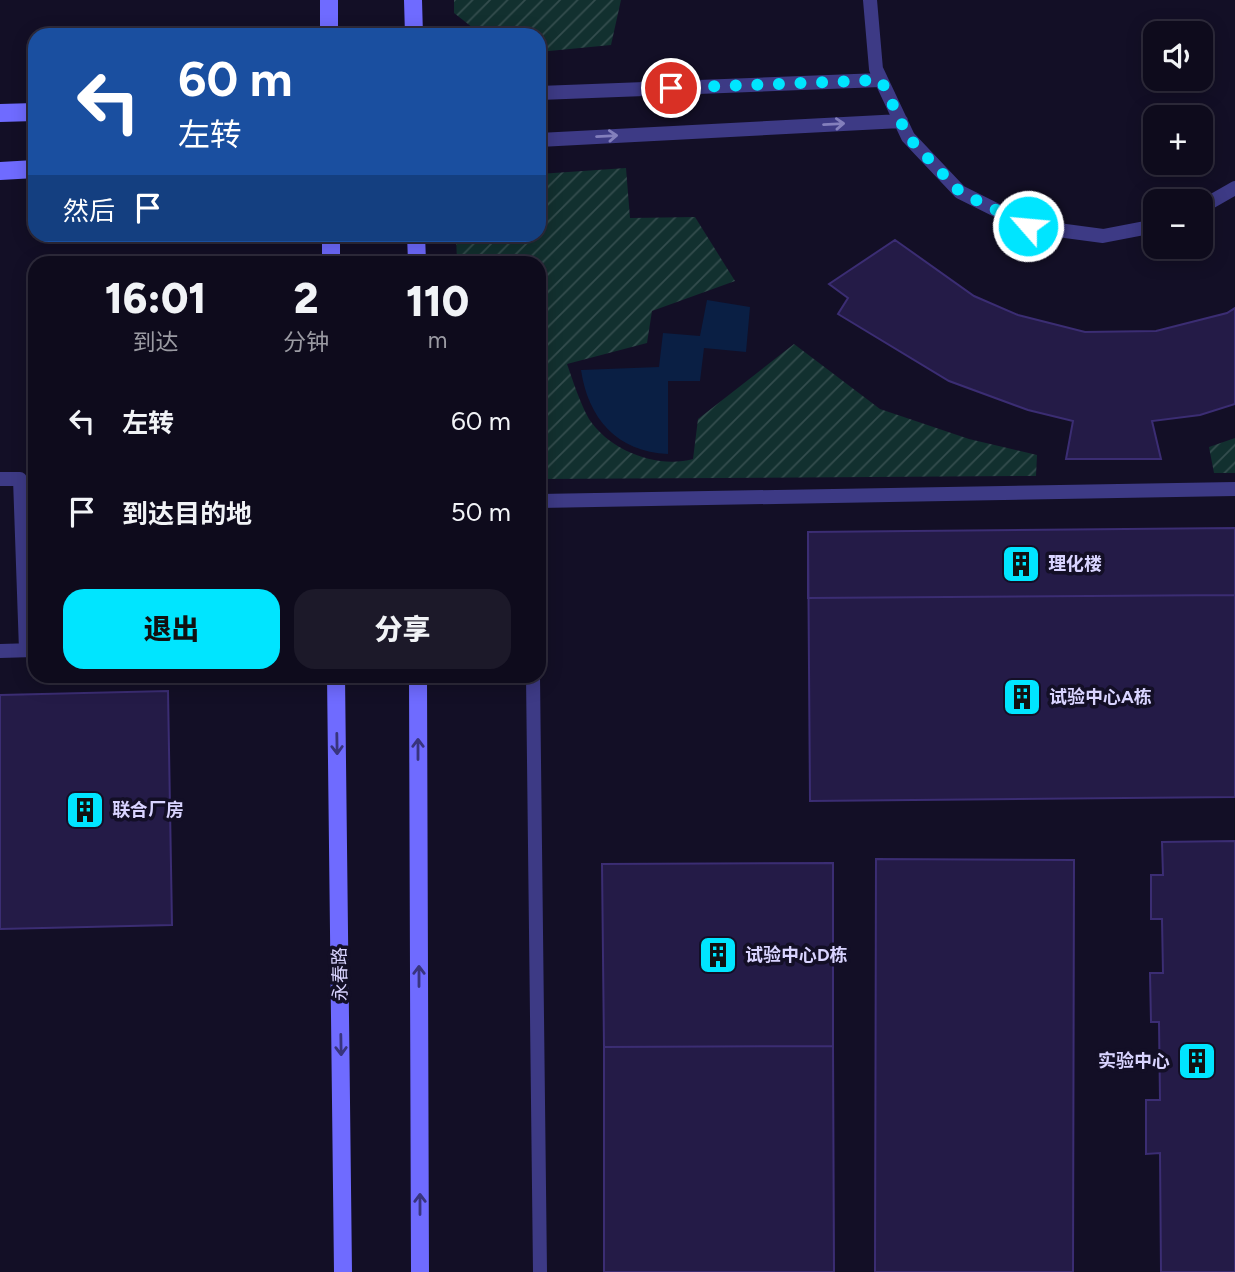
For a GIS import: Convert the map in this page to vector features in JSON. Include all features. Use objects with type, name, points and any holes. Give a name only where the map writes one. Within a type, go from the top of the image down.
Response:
[{"type":"main road","points":[[329,0],[329,28]]},
{"type":"main road","points":[[413,0],[414,28]]},
{"type":"main road","points":[[0,113],[28,112]]},
{"type":"main road","points":[[0,171],[28,169]]},
{"type":"main road","name":"永春路","points":[[336,683],[343,1272]]},
{"type":"main road","points":[[418,683],[420,1272]]},
{"type":"lane","points":[[870,0],[876,68],[881,80],[908,137],[960,192],[1028,226],[1103,236],[1143,228]]},
{"type":"lane","points":[[546,93],[881,80]]},
{"type":"lane","points":[[546,140],[901,121]]},
{"type":"lane","points":[[1213,201],[1235,188]]},
{"type":"lane","points":[[0,480],[20,479],[28,603]]},
{"type":"lane","points":[[546,500],[1235,489]]},
{"type":"lane","points":[[0,651],[28,650]]},
{"type":"lane","points":[[533,683],[540,1272]]},
{"type":"green space","points":[[454,0],[621,0],[611,45],[546,51],[546,28],[473,28],[454,13]]},
{"type":"green space","points":[[626,168],[630,218],[695,217],[735,281],[652,311],[647,343],[567,364],[589,419],[609,440],[636,455],[650,459],[693,459],[698,419],[794,344],[880,409],[969,439],[1037,455],[1036,476],[546,479],[546,256],[457,256],[456,242],[546,242],[546,174]]},
{"type":"green space","points":[[1235,438],[1235,473],[1214,473],[1209,447]]},
{"type":"water","points":[[707,300],[750,307],[746,352],[704,348],[700,381],[668,381],[668,454],[634,447],[608,429],[598,417],[590,403],[581,370],[659,367],[663,333],[700,336]]},
{"type":"building","points":[[895,240],[974,296],[1018,315],[1085,332],[1156,331],[1227,313],[1235,308],[1235,404],[1200,415],[1152,421],[1161,459],[1066,459],[1073,421],[1028,410],[949,381],[838,314],[848,298],[829,284]]},
{"type":"building","name":"试验中心A栋","points":[[1235,528],[1235,797],[810,801],[808,532]]},
{"type":"building","name":"理化楼","points":[[1235,528],[1235,595],[808,598],[808,532]]},
{"type":"building","name":"联合厂房","points":[[168,691],[172,925],[0,929],[0,695]]},
{"type":"building","name":"实验中心","points":[[1235,841],[1235,1272],[1161,1272],[1160,1153],[1146,1154],[1146,1100],[1160,1100],[1159,1022],[1151,1022],[1150,973],[1163,973],[1162,919],[1151,919],[1151,875],[1163,875],[1162,842]]},
{"type":"building","points":[[876,859],[1074,860],[1073,1272],[875,1272]]},
{"type":"building","name":"试验中心D栋","points":[[833,863],[833,1046],[604,1047],[602,864]]},
{"type":"building","points":[[833,1046],[834,1272],[604,1272],[604,1047]]},
{"type":"place","name":"理化楼","points":[[1021,564]]},
{"type":"place","name":"试验中心A栋","points":[[1022,697]]},
{"type":"place","name":"联合厂房","points":[[85,810]]},
{"type":"place","name":"试验中心D栋","points":[[718,955]]},
{"type":"place","name":"实验中心","points":[[1197,1061]]},
{"type":"route","points":[[671,88],[881,80],[908,137],[960,192],[1028,226]]}]
